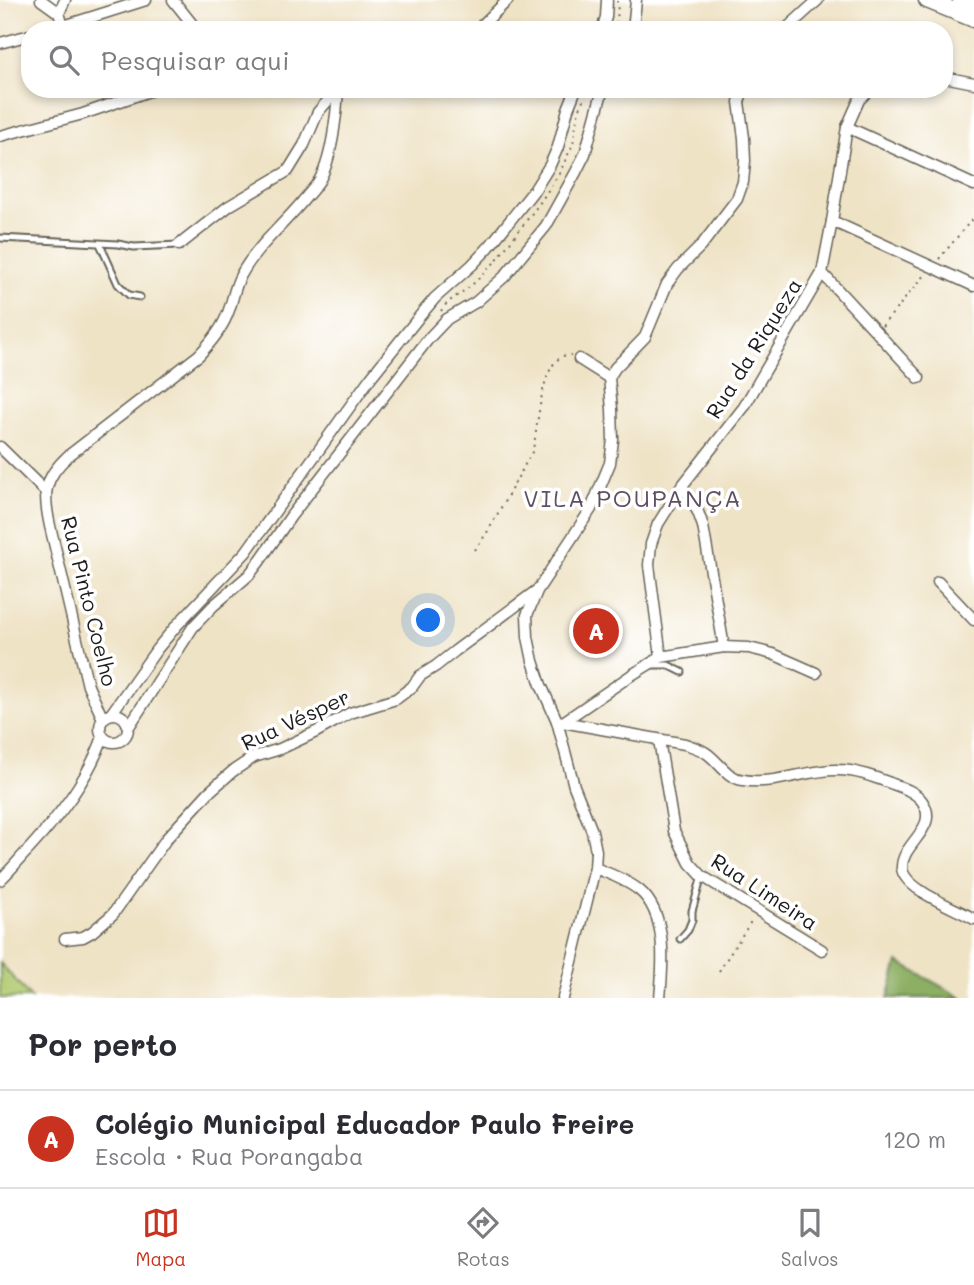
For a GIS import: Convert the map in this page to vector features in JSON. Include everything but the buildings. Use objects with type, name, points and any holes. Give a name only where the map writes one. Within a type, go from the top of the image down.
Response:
[{"type":"main road","points":[[927,0],[974,19]]},
{"type":"main road","points":[[961,0],[974,5]]},
{"type":"street","points":[[41,0],[58,13],[61,21]]},
{"type":"street","points":[[58,13],[65,0]]},
{"type":"street","points":[[79,21],[146,0]]},
{"type":"street","points":[[173,0],[190,21]]},
{"type":"street","points":[[486,21],[508,0]]},
{"type":"street","points":[[605,21],[607,0]]},
{"type":"street","points":[[634,21],[636,0]]},
{"type":"street","points":[[796,21],[818,0]]},
{"type":"street","points":[[0,43],[21,37]]},
{"type":"street","points":[[953,79],[974,83]]},
{"type":"street","points":[[0,136],[83,114],[129,98]]},
{"type":"street","points":[[179,245],[229,206],[288,171],[304,145],[318,112],[330,98]]},
{"type":"street","points":[[46,492],[56,468],[68,456],[199,355],[220,330],[229,312],[240,276],[268,237],[293,213],[321,179],[337,114],[338,98]]},
{"type":"street","points":[[0,880],[47,831],[69,801],[92,764],[103,737],[100,728],[157,649],[246,552],[363,388],[427,307],[489,247],[535,189],[558,148],[572,98]]},
{"type":"street","points":[[103,737],[112,742],[121,740],[194,627],[260,562],[291,516],[429,338],[446,319],[476,302],[504,278],[546,226],[585,154],[601,98]]},
{"type":"street","points":[[563,998],[595,868],[596,851],[592,831],[573,786],[560,722],[541,685],[528,638],[527,615],[537,591],[591,509],[610,463],[613,440],[609,378],[645,337],[667,284],[737,199],[743,182],[745,161],[740,98]]},
{"type":"street","name":"Rua da Riqueza","points":[[661,657],[649,565],[651,544],[658,524],[682,486],[744,407],[822,273],[847,127],[861,98]]},
{"type":"street","points":[[847,127],[974,185]]},
{"type":"street","points":[[832,220],[974,286]]},
{"type":"street","points":[[822,273],[919,378]]},
{"type":"street","points":[[579,359],[609,378]]},
{"type":"street","points":[[0,447],[46,492]]},
{"type":"street","points":[[682,486],[703,526],[724,647]]},
{"type":"street","name":"Rua Pinto Coelho","points":[[46,492],[46,508],[89,686],[107,717]]},
{"type":"street","points":[[938,582],[974,620]]},
{"type":"street","name":"Rua Vésper","points":[[65,939],[83,937],[113,914],[167,838],[209,792],[233,771],[254,757],[279,749],[350,713],[396,699],[412,687],[420,676],[537,591]]},
{"type":"street","points":[[560,722],[661,657],[724,647],[748,648],[773,654],[816,673]]},
{"type":"street","points":[[107,717],[121,715],[128,728]]},
{"type":"street","points":[[560,722],[701,749],[732,777],[741,780],[769,780],[839,769],[909,790],[921,799],[927,811],[927,819],[925,827],[904,857],[903,874],[921,892],[974,919]]},
{"type":"street","name":"Rua Limeira","points":[[659,740],[674,831],[690,863],[702,876],[822,950]]},
{"type":"street","points":[[595,868],[618,877],[640,891],[650,903],[657,918],[662,942],[660,998]]},
{"type":"lane","points":[[0,238],[134,247],[179,245]]},
{"type":"lane","points":[[100,244],[118,285],[129,295],[140,297]]},
{"type":"lane","points":[[643,667],[668,665],[682,672]]},
{"type":"lane","points":[[680,939],[692,920],[702,876]]},
{"type":"path","points":[[616,21],[617,0]]},
{"type":"path","points":[[475,550],[533,452],[543,389],[552,366],[561,356],[572,355],[579,359]]},
{"type":"path","points":[[719,971],[758,911]]},
{"type":"green space","points":[[898,962],[962,998],[888,998]]},
{"type":"green space","points":[[0,963],[31,998],[0,998]]},
{"type":"place","name":"Colégio Municipal Educador Paulo Freire","points":[[596,631]]},
{"type":"district","name":"VILA POUPANÇA","points":[[633,497]]}]
